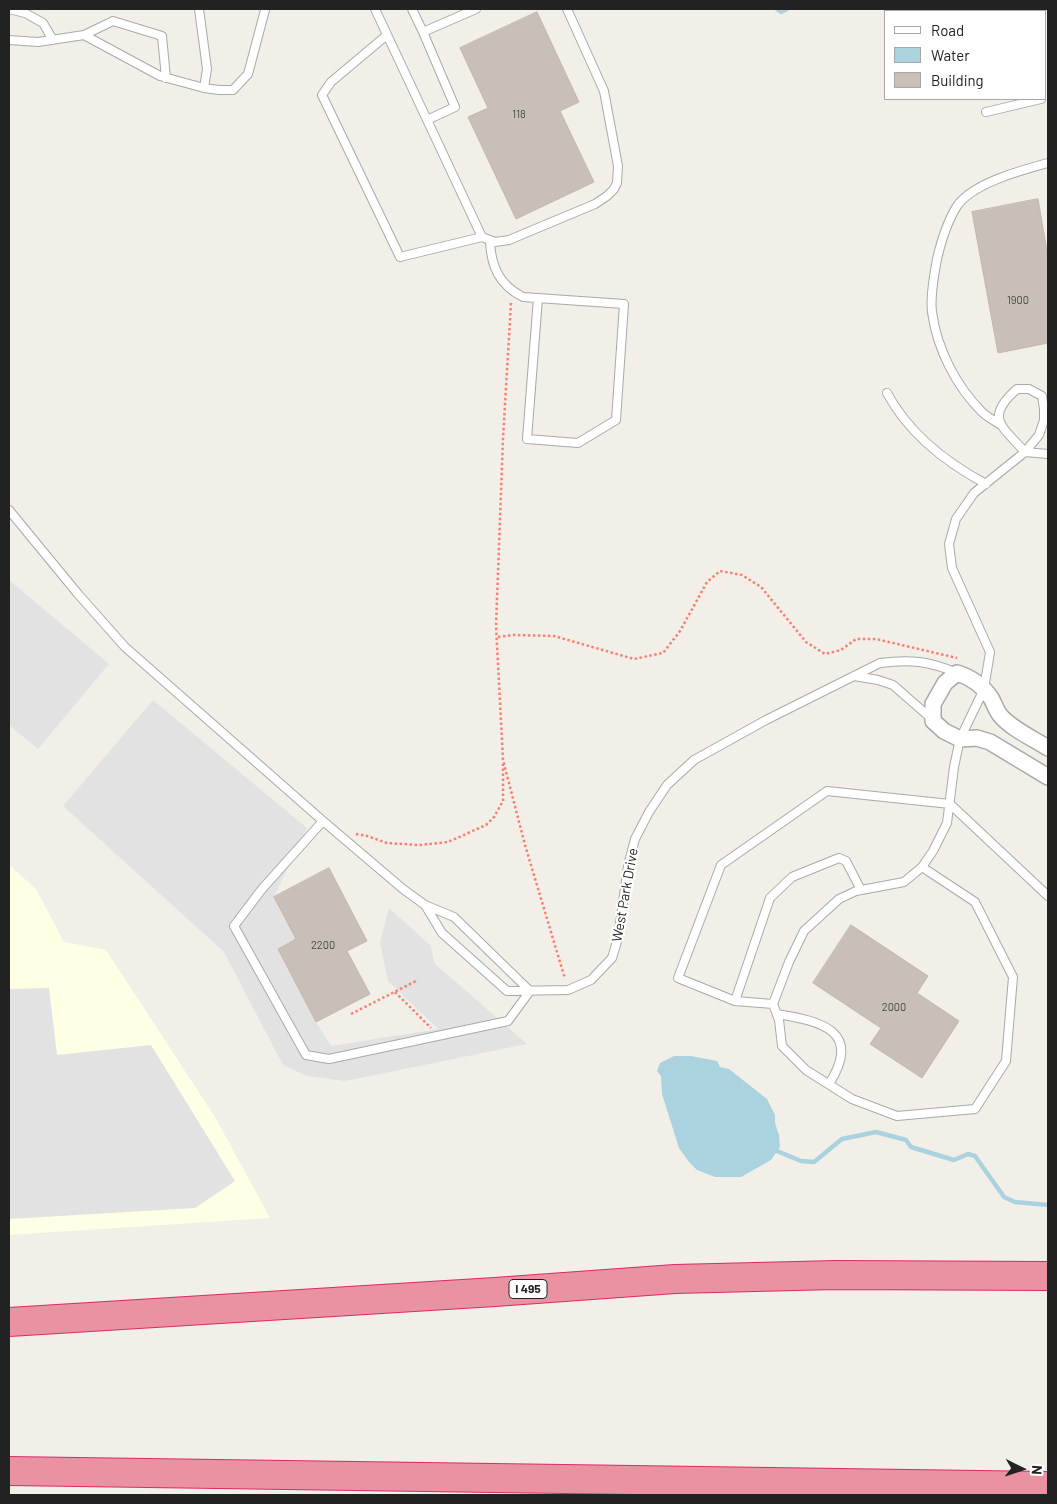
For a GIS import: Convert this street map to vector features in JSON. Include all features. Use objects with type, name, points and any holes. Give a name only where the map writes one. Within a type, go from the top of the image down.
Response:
[{"type":"highway","name":"I 495","points":[[9,1322],[675,1279],[836,1275],[1048,1276]]},
{"type":"highway","points":[[9,1471],[1048,1486]]},
{"type":"street","name":"West Park Drive","points":[[954,672],[967,676],[984,689],[992,698],[1000,715],[1017,729],[1048,748]]},
{"type":"street","points":[[954,672],[933,704],[933,721],[944,731],[960,739],[977,738],[990,742],[1048,777]]},
{"type":"lane","points":[[9,9],[25,13],[43,23],[53,40]]},
{"type":"lane","points":[[199,9],[207,69],[204,88]]},
{"type":"lane","points":[[375,9],[486,239],[490,259],[498,275],[509,290],[523,297],[538,298],[624,304],[616,420],[578,443],[527,439],[538,298]]},
{"type":"lane","points":[[412,9],[455,107],[428,120]]},
{"type":"lane","points":[[423,32],[476,9]]},
{"type":"lane","points":[[387,35],[331,82],[322,95],[400,257],[486,239],[503,242],[510,240],[594,204],[614,189],[617,183],[618,166],[606,97],[598,74],[567,9]]},
{"type":"lane","points":[[84,35],[160,76],[204,88],[233,90],[248,74],[265,10]]},
{"type":"lane","points":[[9,40],[38,42],[84,35],[113,21],[162,36],[166,78]]},
{"type":"lane","points":[[986,112],[1036,100]]},
{"type":"lane","points":[[1048,163],[1016,172],[979,188],[958,206],[942,240],[934,274],[932,311],[943,353],[962,389],[983,413],[1001,425],[1025,452],[1048,454]]},
{"type":"lane","points":[[922,867],[975,902],[1013,977],[1006,1061],[975,1109],[897,1116],[852,1099],[806,1070],[782,1046],[774,1004],[789,962],[804,931],[839,899],[860,890],[904,882],[922,867],[933,851],[947,823],[954,767],[960,739],[984,689],[990,652],[952,568],[949,544],[956,520],[974,493],[1025,452],[1039,435],[1044,420],[1042,396],[1029,390],[1016,389],[1004,400],[998,414],[1001,425]]},
{"type":"lane","points":[[887,393],[913,431],[934,451],[964,472],[986,484]]},
{"type":"lane","name":"West Park Drive","points":[[9,510],[78,594],[126,647],[323,821],[424,905],[442,933],[508,990],[568,990],[591,980],[612,958],[618,938],[628,866],[635,839],[649,812],[667,785],[694,760],[766,720],[880,663],[899,661],[928,662],[954,672]]},
{"type":"lane","points":[[854,676],[893,685],[933,721]]},
{"type":"lane","points":[[774,1004],[735,1001],[678,978],[722,865],[827,791],[950,804],[1048,896]]},
{"type":"lane","points":[[323,821],[262,889],[234,926],[306,1055],[329,1059],[508,1021],[530,991]]},
{"type":"lane","points":[[735,1001],[770,898],[792,877],[839,858],[846,862],[860,890]]},
{"type":"lane","name":"West Park Drive","points":[[424,905],[454,917],[530,991]]},
{"type":"lane","points":[[777,1014],[827,1026],[834,1032],[838,1038],[841,1058],[837,1071],[829,1084]]},
{"type":"path","points":[[335,831],[368,836],[387,843],[419,845],[448,842],[486,825],[494,817],[503,801],[503,760],[496,626],[502,438],[512,292]]},
{"type":"path","points":[[498,637],[512,635],[554,636],[634,659],[663,653],[680,631],[707,582],[720,571],[742,574],[761,587],[806,642],[825,654],[841,650],[856,639],[876,639],[957,657],[954,672]]},
{"type":"path","points":[[503,760],[525,845],[568,990]]},
{"type":"path","points":[[350,1014],[418,980]]},
{"type":"path","points":[[395,992],[428,1023],[438,1036]]},
{"type":"shaded area","points":[[9,580],[109,664],[38,749],[9,725]]},
{"type":"shaded area","points":[[153,700],[307,828],[274,897],[296,939],[278,949],[316,1022],[331,1046],[438,1029],[388,981],[380,942],[389,908],[431,946],[434,963],[527,1044],[345,1081],[307,1076],[283,1065],[224,952],[63,806]]},
{"type":"shaded area","points":[[9,865],[36,889],[64,942],[106,950],[215,1117],[270,1218],[9,1235]]},
{"type":"shaded area","points":[[49,988],[57,1055],[151,1045],[235,1181],[195,1208],[9,1219],[9,989]]},
{"type":"water","points":[[674,1056],[691,1056],[717,1061],[720,1067],[729,1069],[767,1099],[775,1115],[780,1147],[771,1160],[741,1177],[715,1177],[697,1170],[689,1162],[679,1148],[662,1094],[661,1076],[657,1071],[660,1063]]},
{"type":"building","points":[[537,12],[579,102],[560,111],[594,182],[516,219],[468,117],[488,108],[460,48]]},
{"type":"building","points":[[1038,199],[1048,257],[1048,343],[998,353],[972,212]]},
{"type":"building","points":[[329,868],[367,941],[347,951],[370,994],[316,1022],[278,949],[296,939],[274,897]]},
{"type":"building","points":[[851,925],[928,976],[917,993],[959,1021],[922,1078],[870,1044],[881,1028],[813,983]]},
{"type":"waterway","points":[[777,9],[781,12],[787,9]]},
{"type":"waterway","points":[[777,1151],[801,1161],[814,1162],[842,1139],[876,1132],[906,1140],[911,1147],[954,1160],[968,1154],[975,1156],[1004,1197],[1015,1202],[1048,1205]]}]
